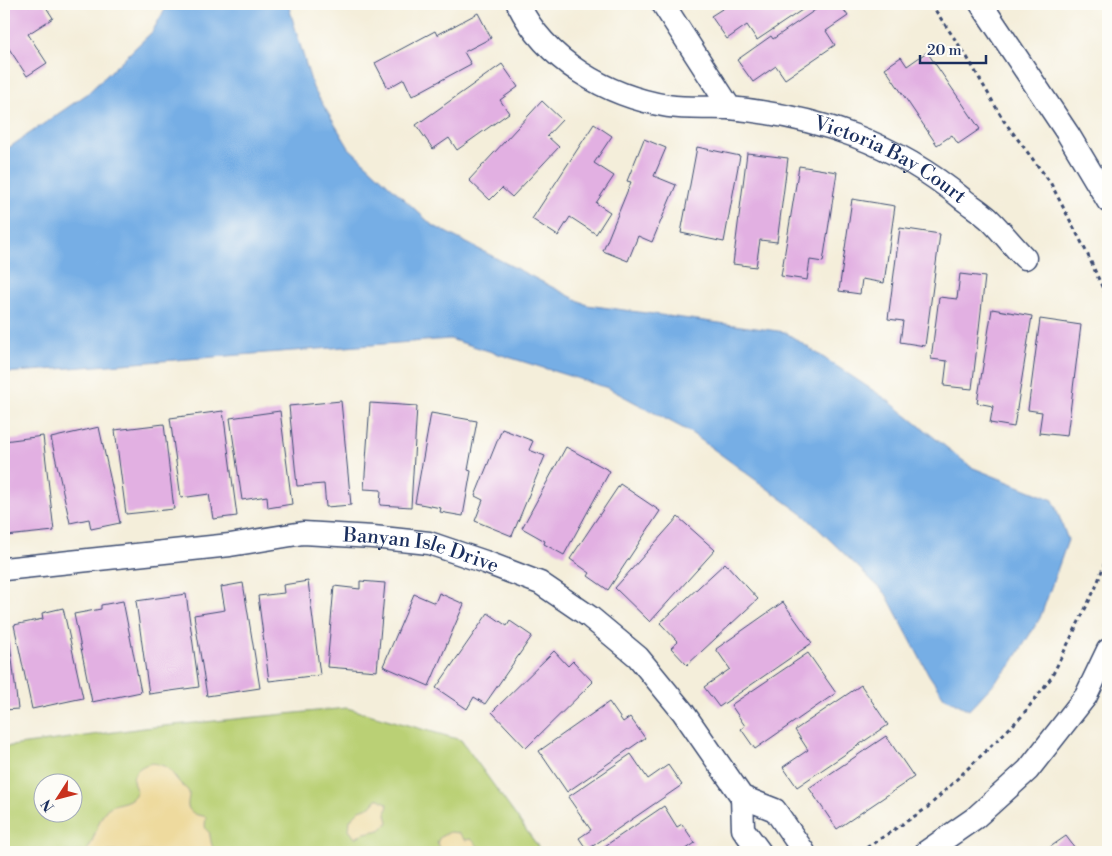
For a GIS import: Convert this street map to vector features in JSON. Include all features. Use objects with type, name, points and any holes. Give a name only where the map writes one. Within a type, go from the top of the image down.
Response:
[{"type":"street","name":"Victoria Bay Court","points":[[518,4],[538,34],[560,57],[584,76],[611,90],[640,100],[670,106],[730,108],[787,115],[829,126],[870,141],[901,157],[945,184],[990,220],[1025,258]]},
{"type":"street","points":[[663,4],[730,108]]},
{"type":"street","points":[[981,4],[1068,134],[1108,201]]},
{"type":"street","name":"Banyan Isle Drive","points":[[4,569],[230,545],[303,533],[373,537],[429,543],[540,583],[590,617],[638,657],[683,712],[742,797]]},
{"type":"street","points":[[926,852],[976,818],[1028,770],[1086,696],[1108,650]]},
{"type":"street","points":[[760,852],[743,829],[742,797],[775,810],[804,852]]},
{"type":"path","points":[[931,4],[968,57],[1004,121],[1050,182],[1087,253],[1108,300]]},
{"type":"path","points":[[860,852],[927,808],[1021,717],[1051,678],[1096,587],[1108,554]]},
{"type":"green space","points":[[347,708],[461,740],[542,852],[4,852],[4,747],[144,728]]},
{"type":"sand","points":[[152,763],[167,768],[188,790],[189,808],[195,814],[206,817],[205,828],[209,832],[214,849],[232,852],[86,852],[106,810],[134,796],[137,791],[133,781],[136,772],[138,769]]},
{"type":"sand","points":[[377,799],[388,804],[386,814],[388,822],[386,826],[380,830],[362,834],[355,838],[349,830],[350,820],[360,810],[371,806]]},
{"type":"sand","points":[[450,832],[459,833],[465,840],[471,839],[478,846],[476,852],[443,852],[437,843],[440,837]]},
{"type":"water","points":[[168,4],[288,4],[313,88],[349,148],[432,225],[587,305],[785,332],[886,399],[971,467],[1053,500],[1068,540],[1040,618],[1011,665],[969,710],[944,697],[929,675],[886,594],[805,516],[690,432],[608,388],[450,339],[4,373],[4,151],[87,94],[152,32]]},
{"type":"building","points":[[4,4],[44,4],[53,18],[28,34],[47,63],[27,76],[4,41]]},
{"type":"building","points":[[730,4],[811,4],[757,40],[747,25],[727,39],[711,16]]},
{"type":"building","points":[[824,4],[840,4],[848,16],[826,31],[835,45],[785,79],[776,66],[753,82],[737,60],[771,36],[773,39]]},
{"type":"building","points":[[478,13],[491,38],[464,52],[471,64],[412,96],[404,79],[388,88],[375,63],[435,31],[437,35]]},
{"type":"building","points":[[927,52],[980,129],[958,144],[952,135],[937,145],[885,68],[901,57],[907,66]]},
{"type":"building","points":[[502,64],[518,87],[500,100],[509,113],[457,150],[449,138],[433,149],[416,125]]},
{"type":"building","points":[[542,101],[562,120],[547,136],[559,147],[512,197],[502,188],[490,200],[469,180]]},
{"type":"building","points":[[594,124],[612,136],[594,163],[614,176],[596,203],[610,212],[596,234],[570,217],[558,236],[532,219]]},
{"type":"building","points":[[644,139],[666,148],[654,176],[676,185],[652,242],[638,236],[628,261],[603,251],[631,182],[627,181]]},
{"type":"building","points":[[697,147],[740,156],[724,242],[681,233]]},
{"type":"building","points":[[747,153],[788,158],[777,242],[760,240],[756,267],[733,264]]},
{"type":"building","points":[[799,166],[837,172],[823,262],[810,260],[807,280],[781,276]]},
{"type":"building","points":[[852,199],[895,206],[884,283],[862,279],[860,294],[839,291]]},
{"type":"building","points":[[900,228],[940,234],[925,346],[900,342],[903,321],[888,319]]},
{"type":"building","points":[[960,274],[985,277],[972,389],[944,386],[947,361],[931,359],[939,297],[957,299]]},
{"type":"building","points":[[992,309],[1032,316],[1014,427],[990,423],[993,406],[977,403]]},
{"type":"building","points":[[1040,319],[1081,325],[1067,436],[1039,433],[1042,412],[1028,410]]},
{"type":"building","points":[[341,401],[351,505],[326,507],[324,484],[297,486],[289,406]]},
{"type":"building","points":[[370,403],[417,406],[411,507],[380,505],[381,490],[364,489]]},
{"type":"building","points":[[223,411],[237,516],[213,519],[209,494],[181,498],[170,418]]},
{"type":"building","points":[[280,411],[292,504],[268,508],[267,496],[242,500],[230,418]]},
{"type":"building","points":[[431,413],[477,421],[468,470],[471,471],[463,516],[440,512],[441,508],[415,503]]},
{"type":"building","points":[[164,424],[174,509],[126,514],[115,430]]},
{"type":"building","points":[[99,427],[120,523],[91,529],[89,519],[70,523],[51,438]]},
{"type":"building","points":[[502,429],[533,441],[529,450],[545,456],[512,536],[475,521],[483,500],[475,496]]},
{"type":"building","points":[[43,436],[54,531],[6,536],[4,515],[4,441]]},
{"type":"building","points":[[566,447],[610,471],[564,555],[544,544],[545,541],[522,528]]},
{"type":"building","points":[[620,484],[660,511],[608,590],[588,576],[590,573],[570,559]]},
{"type":"building","points":[[678,517],[715,550],[650,622],[615,588]]},
{"type":"building","points":[[725,563],[758,599],[687,665],[671,648],[678,642],[660,623]]},
{"type":"building","points":[[308,581],[320,675],[269,681],[258,596],[284,593],[283,585]]},
{"type":"building","points":[[360,581],[385,583],[377,671],[327,667],[334,586],[360,589]]},
{"type":"building","points":[[243,583],[260,688],[207,696],[194,615],[225,610],[221,587]]},
{"type":"building","points":[[439,593],[464,604],[429,686],[383,666],[414,594],[435,603]]},
{"type":"building","points":[[186,594],[199,687],[149,694],[136,601]]},
{"type":"building","points":[[123,601],[141,692],[92,702],[74,614],[101,609],[101,605]]},
{"type":"building","points":[[783,602],[812,643],[719,707],[704,687],[730,669],[716,649]]},
{"type":"building","points":[[63,608],[83,698],[32,709],[14,625],[43,619],[42,613]]},
{"type":"building","points":[[488,613],[507,626],[510,621],[532,636],[485,704],[474,697],[467,709],[436,688]]},
{"type":"building","points":[[4,618],[7,618],[18,709],[4,710]]},
{"type":"building","points":[[554,651],[568,666],[573,661],[593,682],[526,748],[492,712]]},
{"type":"building","points":[[808,653],[836,693],[755,749],[741,729],[745,726],[731,705]]},
{"type":"building","points":[[861,685],[888,725],[797,787],[783,767],[808,750],[795,730]]},
{"type":"building","points":[[609,702],[623,722],[630,717],[645,738],[567,792],[539,751]]},
{"type":"building","points":[[886,736],[914,777],[837,829],[809,788]]},
{"type":"building","points":[[631,754],[648,779],[668,765],[682,785],[587,850],[579,838],[591,830],[568,797]]},
{"type":"building","points":[[664,806],[677,827],[682,824],[695,843],[682,852],[596,852]]},
{"type":"building","points":[[1066,836],[1078,852],[1043,852]]}]
